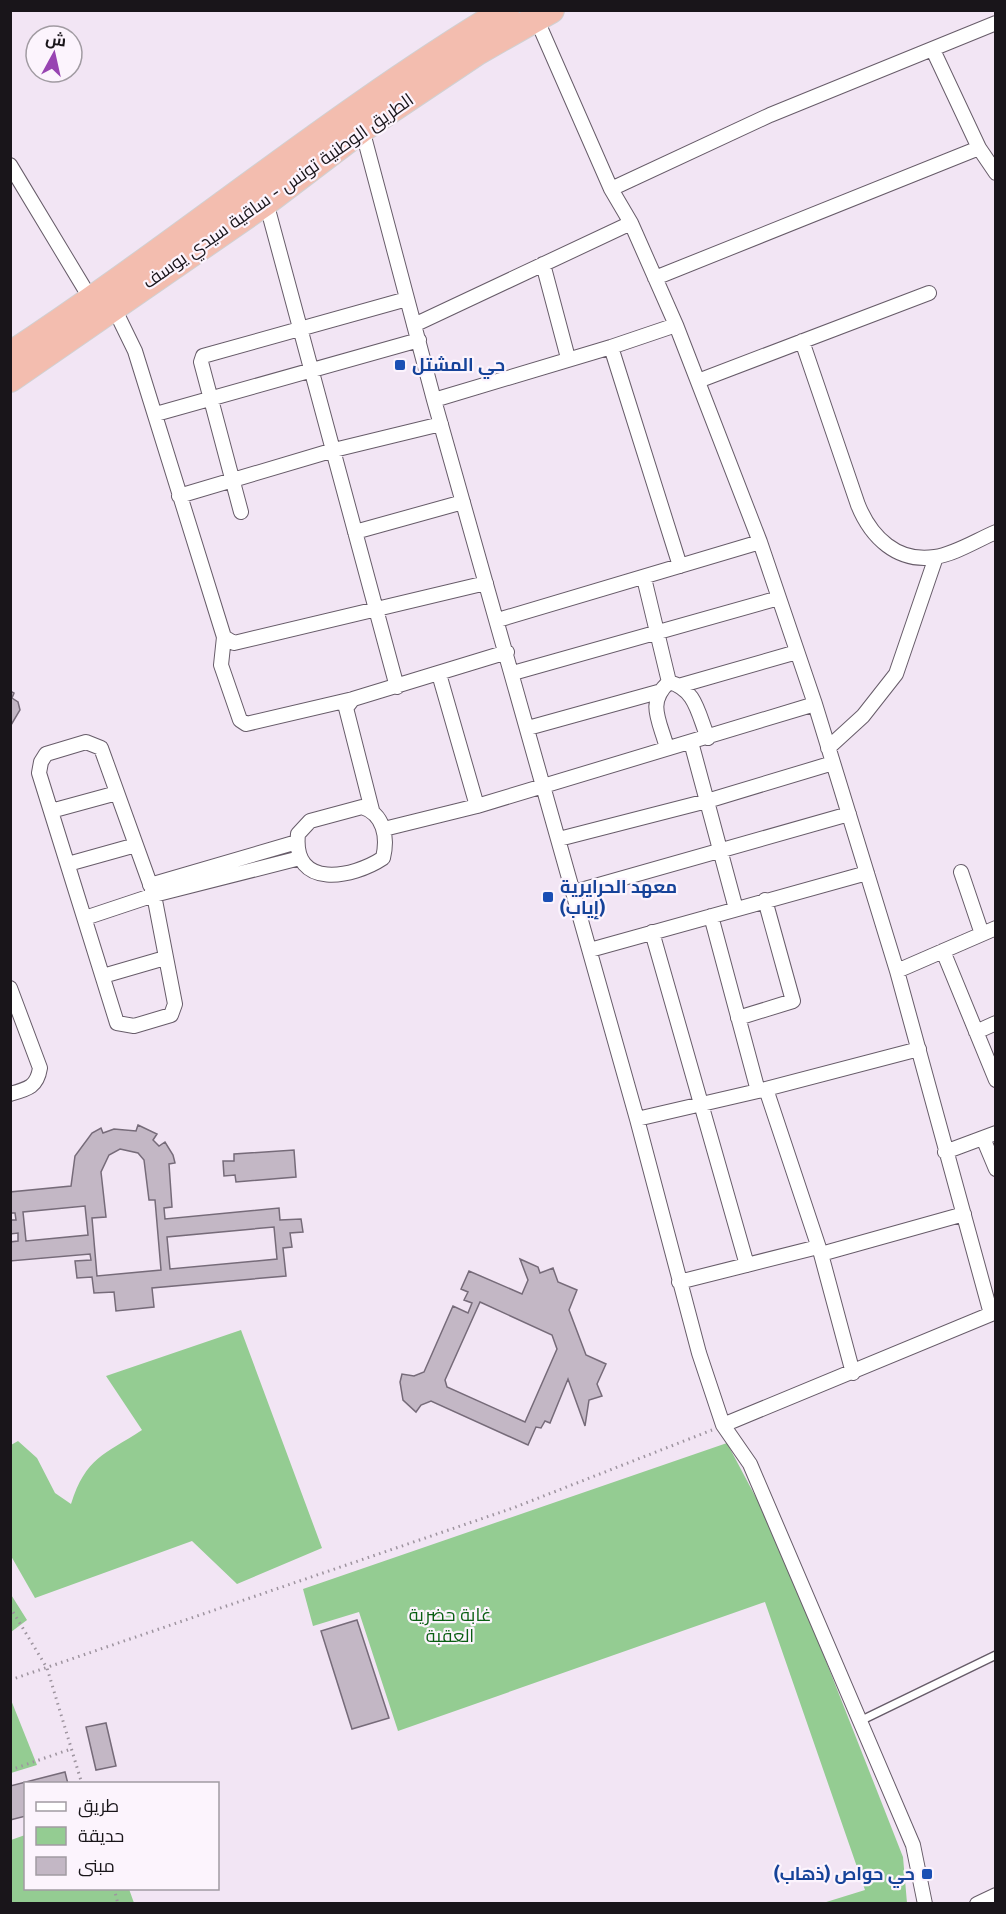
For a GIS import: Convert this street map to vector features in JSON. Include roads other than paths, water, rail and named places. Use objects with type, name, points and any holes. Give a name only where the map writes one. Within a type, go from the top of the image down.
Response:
[{"type":"highway","name":"الطريق الوطنية تونس - ساقية سيدي يوسف","points":[[103,304],[309,140],[439,51],[506,10]]},
{"type":"highway","name":"الطريق الوطنية تونس - ساقية سيدي يوسف","points":[[11,360],[266,202],[362,129],[477,52],[544,14]]},
{"type":"street","points":[[544,14],[611,189],[631,223],[676,325],[760,542],[833,763],[897,971],[945,1152],[993,1313],[723,1425]]},
{"type":"street","points":[[611,189],[770,115],[996,23]]},
{"type":"street","points":[[933,50],[979,148],[996,173]]},
{"type":"street","points":[[362,129],[434,400],[498,620],[637,1119],[679,1282],[723,1425],[750,1464],[913,1845],[925,1904]]},
{"type":"street","points":[[656,278],[979,148]]},
{"type":"street","points":[[10,165],[135,351],[224,637],[221,665],[240,720],[246,724],[353,699],[507,652]]},
{"type":"street","points":[[266,202],[397,687]]},
{"type":"street","points":[[414,325],[631,223]]},
{"type":"street","points":[[543,264],[568,358]]},
{"type":"street","points":[[698,381],[929,292]]},
{"type":"street","points":[[241,512],[210,400],[201,362],[203,356],[300,327],[407,299]]},
{"type":"street","points":[[434,400],[676,325]]},
{"type":"street","points":[[156,414],[313,372],[419,340]]},
{"type":"street","points":[[802,341],[865,523],[876,538],[890,548],[912,557],[936,557],[996,532]]},
{"type":"street","points":[[611,347],[680,567]]},
{"type":"street","points":[[179,496],[334,450],[441,424]]},
{"type":"street","points":[[355,532],[463,502]]},
{"type":"street","points":[[498,620],[760,542]]},
{"type":"street","points":[[828,748],[863,716],[896,674],[936,557]]},
{"type":"street","points":[[644,578],[658,632],[676,683],[690,694],[708,738]]},
{"type":"street","points":[[224,637],[234,643],[486,583]]},
{"type":"street","points":[[513,674],[779,597]]},
{"type":"street","points":[[528,728],[658,692],[676,683],[797,652]]},
{"type":"street","points":[[439,674],[477,806]]},
{"type":"street","points":[[658,692],[656,704],[667,748]]},
{"type":"street","points":[[353,699],[346,708],[348,723],[372,810],[384,829],[386,845],[383,858],[372,865],[326,877],[314,873],[300,858],[298,834],[310,821],[362,807],[372,810]]},
{"type":"street","points":[[384,829],[477,806],[667,748],[708,738],[814,704]]},
{"type":"street","points":[[86,742],[101,747],[152,890],[175,1004],[171,1015],[134,1026],[117,1023],[51,811],[39,773],[41,762],[46,754],[86,742]]},
{"type":"street","points":[[691,742],[736,909]]},
{"type":"street","points":[[559,839],[707,801],[833,763]]},
{"type":"street","points":[[51,811],[117,793]]},
{"type":"street","points":[[574,892],[720,853],[849,814]]},
{"type":"street","points":[[85,918],[152,890],[297,842]]},
{"type":"street","points":[[68,864],[136,845]]},
{"type":"street","points":[[152,890],[300,858]]},
{"type":"street","points":[[961,872],[982,934]]},
{"type":"street","points":[[590,950],[867,873]]},
{"type":"street","points":[[738,1018],[793,1001],[765,900]]},
{"type":"street","points":[[711,916],[738,1018],[819,1250],[853,1372]]},
{"type":"street","points":[[897,971],[996,928]]},
{"type":"street","points":[[652,932],[747,1265]]},
{"type":"street","points":[[943,951],[996,1080]]},
{"type":"street","points":[[103,976],[165,958]]},
{"type":"street","points":[[10,988],[40,1068],[38,1079],[32,1088],[10,1094]]},
{"type":"street","points":[[976,1032],[996,1023]]},
{"type":"street","points":[[637,1119],[762,1090],[919,1049]]},
{"type":"street","points":[[945,1152],[989,1136],[996,1169]]},
{"type":"street","points":[[679,1282],[964,1214]]},
{"type":"street","points":[[977,1904],[996,1895]]},
{"type":"lane","points":[[860,1721],[996,1655]]},
{"type":"place","name":"حي المشتل","points":[[400,365]]},
{"type":"place","name":"معهد الحرايرية (إياب)","points":[[548,897]]},
{"type":"place","name":"حي حواص (ذهاب)","points":[[927,1874]]},
{"type":"park label","name":"غابة حضرية العقبة","points":[[450,1625]]}]
